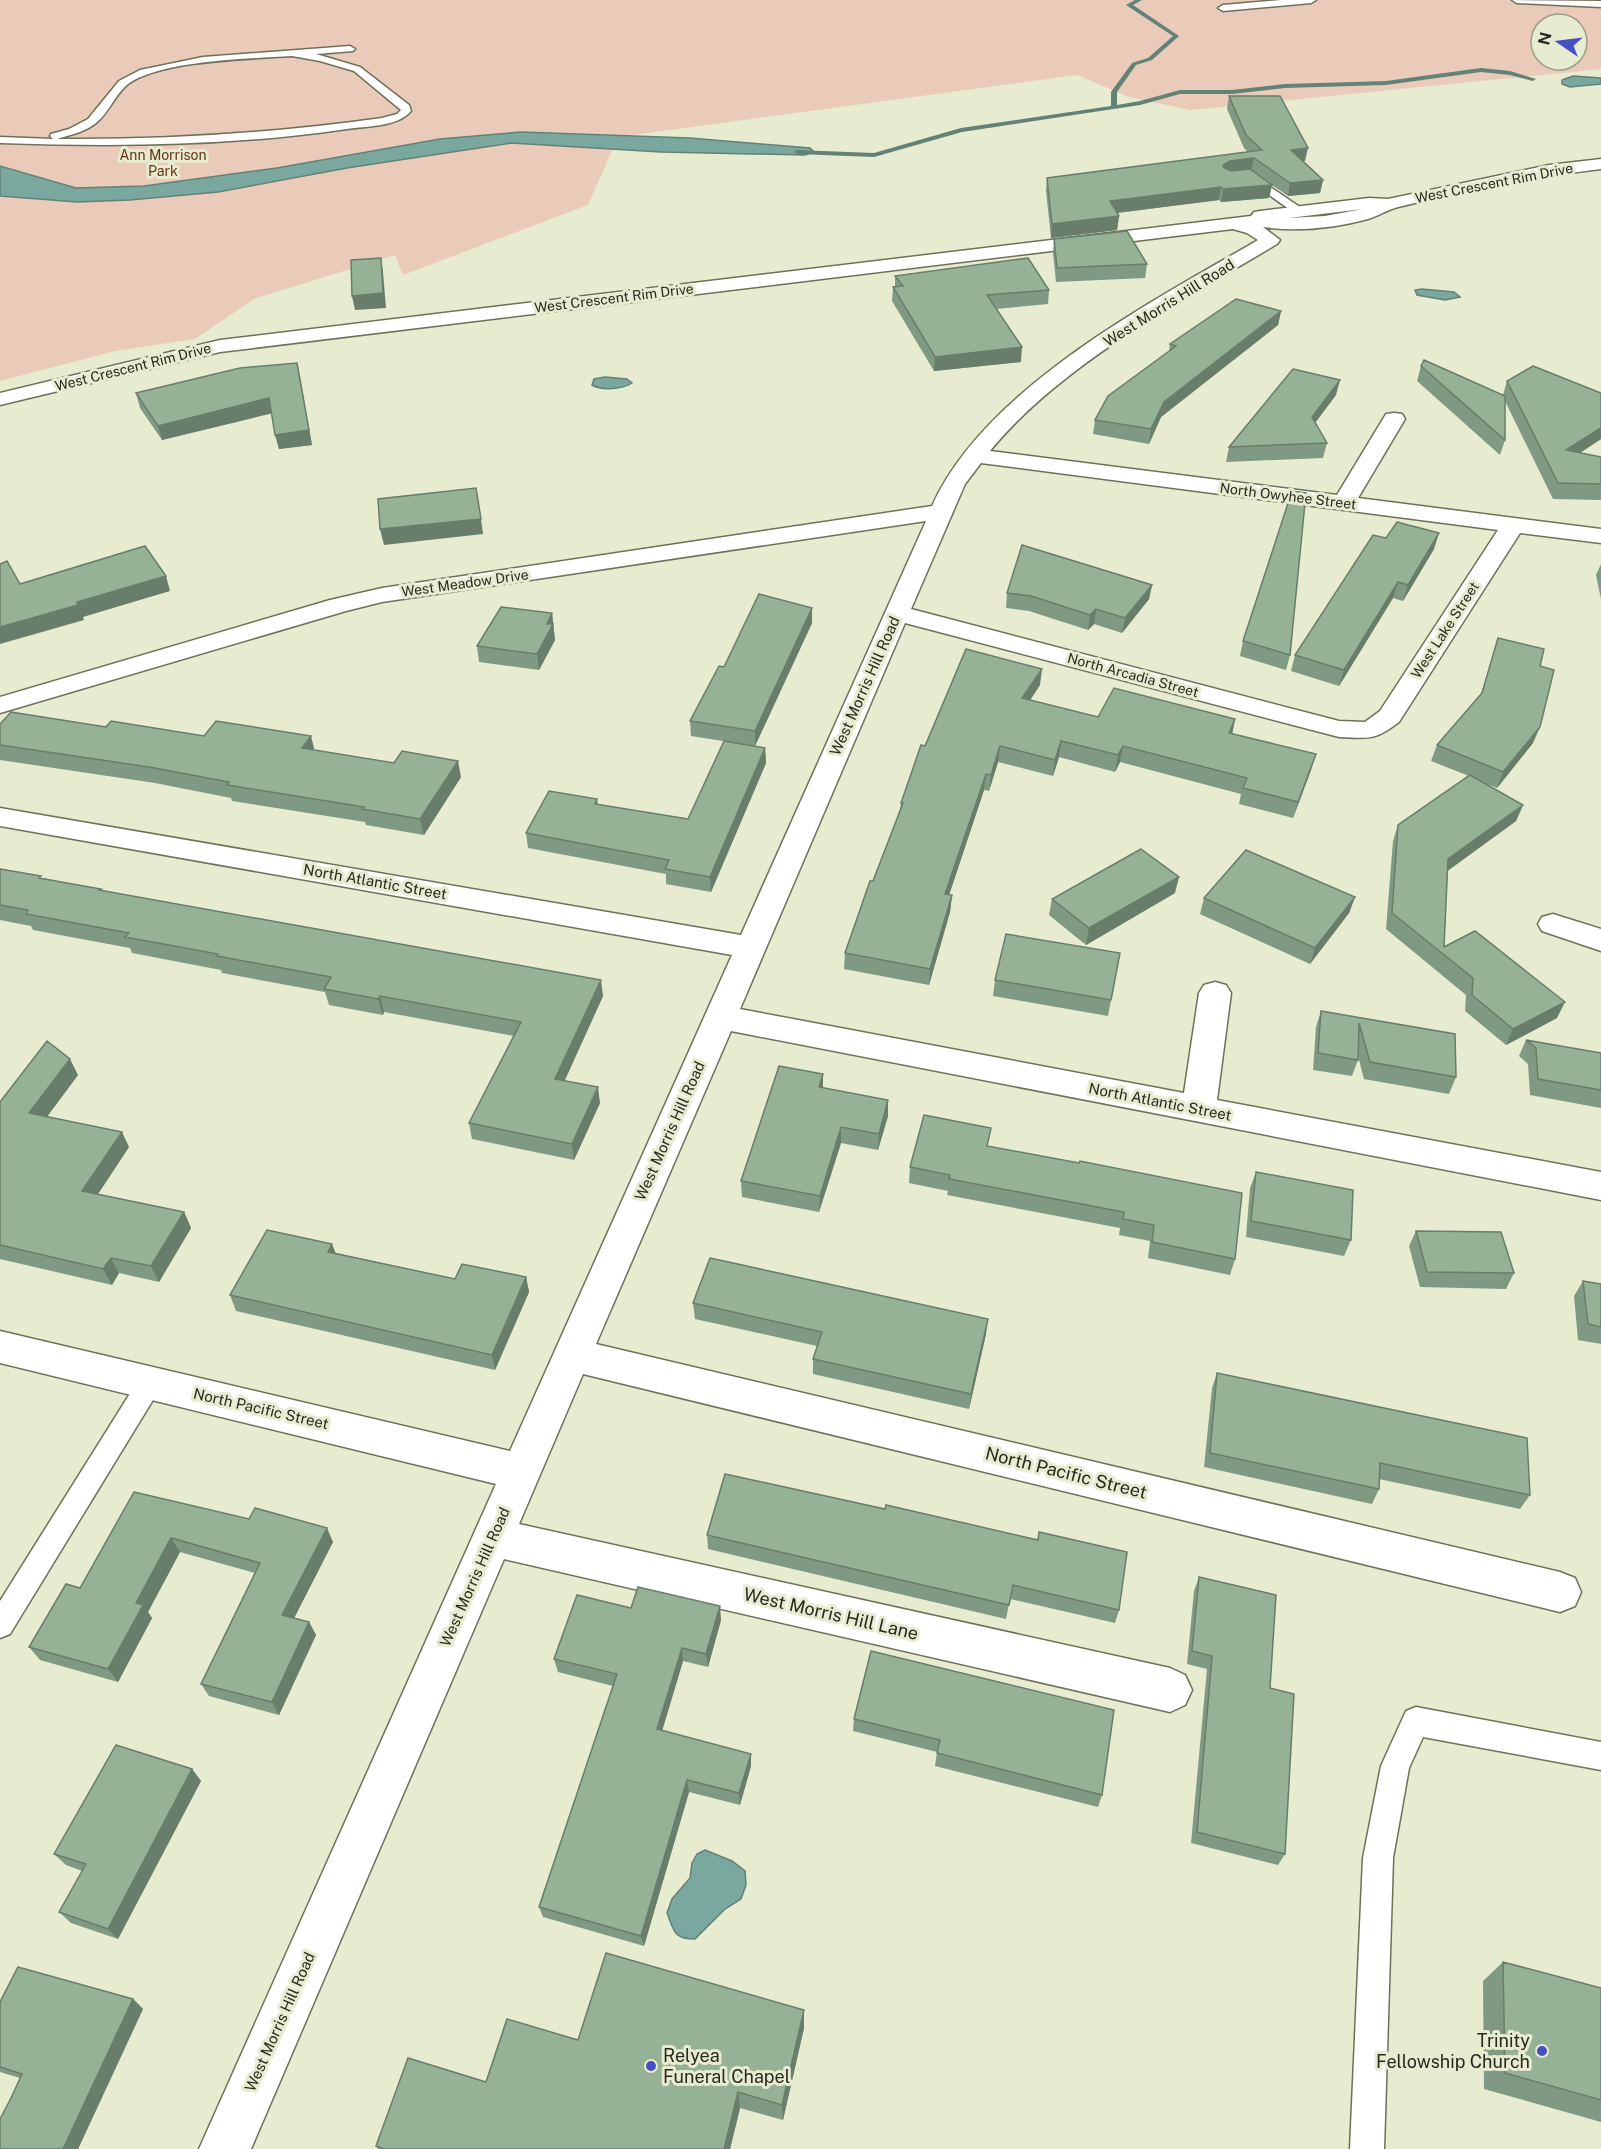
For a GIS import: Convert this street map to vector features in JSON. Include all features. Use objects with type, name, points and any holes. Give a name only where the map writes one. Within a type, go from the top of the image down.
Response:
[{"type":"street","name":"West Crescent Rim Drive","points":[[1329,208],[1370,203],[1388,204],[1549,170],[1601,164]]},
{"type":"street","name":"West Crescent Rim Drive","points":[[1299,217],[1354,218],[1381,211],[1388,204]]},
{"type":"street","name":"West Morris Hill Road","points":[[225,2149],[954,483],[1018,409],[1078,361],[1264,230],[1329,208]]},
{"type":"street","name":"West Morris Hill Road","points":[[1264,230],[1354,218]]},
{"type":"street","name":"West Crescent Rim Drive","points":[[0,399],[220,346],[1232,223],[1264,230]]},
{"type":"street","points":[[1344,503],[1394,419]]},
{"type":"street","name":"North Owyhee Street","points":[[975,456],[1601,536]]},
{"type":"street","name":"West Meadow Drive","points":[[0,705],[339,605],[382,595],[941,512]]},
{"type":"street","name":"West Lake Street","points":[[1371,730],[1390,716],[1513,525]]},
{"type":"street","name":"North Arcadia Street","points":[[897,613],[1339,729],[1371,730]]},
{"type":"street","name":"North Atlantic Street","points":[[0,817],[750,947]]},
{"type":"street","points":[[1553,924],[1601,940]]},
{"type":"street","points":[[1199,1109],[1215,993]]},
{"type":"street","name":"North Atlantic Street","points":[[720,1017],[1601,1186]]},
{"type":"street","name":"North Pacific Street","points":[[0,1347],[521,1472]]},
{"type":"street","name":"North Pacific Street","points":[[572,1355],[1560,1592]]},
{"type":"street","name":"West Morris Hill Lane","points":[[493,1537],[1170,1690]]},
{"type":"lane","points":[[1231,0],[1223,8],[1311,0]]},
{"type":"lane","points":[[1517,0],[1601,4]]},
{"type":"lane","points":[[37,141],[73,131],[92,121],[123,83],[143,72],[203,60],[350,49],[341,56]]},
{"type":"lane","points":[[0,140],[168,142],[264,137],[383,121],[401,116],[406,111],[405,107],[359,64],[341,56],[317,52]]},
{"type":"lane","points":[[295,54],[359,64]]},
{"type":"lane","points":[[1239,178],[1250,176],[1299,217]]},
{"type":"lane","points":[[0,1625],[150,1383]]},
{"type":"lane","points":[[1367,2149],[1378,1858],[1395,1766],[1416,1721],[1601,1756]]},
{"type":"green space","name":"Ann Morrison Park","points":[[0,0],[1601,0],[1601,69],[1589,70],[1589,12],[1529,12],[1529,72],[1571,72],[1190,110],[1129,97],[1077,75],[618,137],[588,205],[403,275],[395,255],[254,299],[195,339],[115,351],[0,381]]},
{"type":"water","points":[[1573,76],[1601,78],[1601,84],[1570,87],[1562,84],[1562,80]]},
{"type":"water","points":[[521,132],[690,138],[810,148],[814,152],[805,155],[661,152],[511,143],[347,168],[218,192],[77,202],[0,196],[0,166],[76,188],[144,186],[277,168],[440,139]]},
{"type":"water","points":[[1415,290],[1454,292],[1460,297],[1445,300],[1417,295]]},
{"type":"water","points":[[605,377],[627,379],[632,383],[612,388],[592,385],[594,379]]},
{"type":"water","points":[[705,1850],[732,1861],[745,1871],[746,1885],[741,1899],[725,1909],[695,1939],[688,1939],[675,1932],[667,1913],[672,1899],[690,1878],[692,1863],[697,1854]]},
{"type":"building","points":[[1229,96],[1280,96],[1308,148],[1291,150],[1323,180],[1290,183],[1254,158],[1230,161],[1223,165],[1224,168],[1231,171],[1250,169],[1272,185],[1223,189],[1221,187],[1110,201],[1119,216],[1052,224],[1047,178],[1262,150],[1246,135]]},
{"type":"building","points":[[1127,231],[1147,264],[1057,268],[1054,239]]},
{"type":"building","points":[[381,258],[383,293],[352,296],[351,260]]},
{"type":"building","points":[[1028,258],[1049,290],[987,295],[1022,347],[935,357],[893,287],[903,286],[895,276]]},
{"type":"building","points":[[1236,299],[1281,311],[1164,402],[1151,429],[1095,420],[1108,396],[1176,346],[1170,344]]},
{"type":"building","points":[[1424,360],[1505,396],[1505,440],[1421,366]]},
{"type":"building","points":[[297,363],[309,430],[275,435],[269,398],[158,426],[136,393],[240,368]]},
{"type":"building","points":[[1533,366],[1601,393],[1601,428],[1566,450],[1601,457],[1601,484],[1558,483],[1507,381]]},
{"type":"building","points":[[1293,369],[1340,380],[1312,417],[1327,443],[1229,447]]},
{"type":"building","points":[[476,488],[481,519],[380,529],[378,499]]},
{"type":"building","points":[[1292,491],[1306,493],[1290,655],[1243,641]]},
{"type":"building","points":[[1397,522],[1439,533],[1408,585],[1398,582],[1344,670],[1295,655],[1373,535],[1386,538]]},
{"type":"building","points":[[1022,545],[1152,585],[1125,618],[1096,609],[1090,615],[1031,596],[1007,593]]},
{"type":"building","points":[[145,546],[166,576],[77,602],[78,605],[0,627],[0,564],[7,561],[20,584]]},
{"type":"building","points":[[759,594],[812,608],[755,731],[690,721],[719,666],[724,667]]},
{"type":"building","points":[[501,607],[552,613],[547,624],[553,624],[537,654],[477,646]]},
{"type":"building","points":[[1498,638],[1544,649],[1540,666],[1554,670],[1540,727],[1503,772],[1437,745],[1482,693]]},
{"type":"building","points":[[966,649],[1042,669],[1022,698],[1098,717],[1114,688],[1235,719],[1229,733],[1316,754],[1298,802],[1243,788],[1247,778],[1123,746],[1118,755],[1061,741],[1055,760],[1000,746],[991,775],[986,774],[945,894],[952,895],[930,969],[845,953],[870,881],[873,881],[903,803],[901,803],[921,745],[925,746]]},
{"type":"building","points":[[11,712],[106,727],[111,721],[204,736],[216,721],[311,736],[302,748],[394,763],[402,751],[458,761],[420,819],[362,809],[364,807],[227,785],[229,782],[149,767],[0,745],[0,724]]},
{"type":"building","points":[[724,741],[765,748],[710,877],[665,869],[669,860],[526,833],[549,791],[597,799],[595,804],[688,819]]},
{"type":"building","points":[[1470,775],[1523,805],[1448,859],[1444,947],[1475,931],[1565,1002],[1513,1029],[1472,995],[1473,978],[1392,913],[1398,825]]},
{"type":"building","points":[[1141,849],[1179,877],[1089,928],[1052,899]]},
{"type":"building","points":[[1246,850],[1355,897],[1315,948],[1204,898]]},
{"type":"building","points":[[0,869],[101,889],[99,890],[601,980],[555,1079],[598,1087],[572,1144],[469,1123],[521,1022],[380,996],[378,999],[324,989],[331,977],[125,937],[129,933],[26,914],[28,910],[0,905]]},
{"type":"building","points":[[1006,934],[1120,953],[1111,1000],[995,980]]},
{"type":"building","points":[[1321,1011],[1455,1034],[1456,1077],[1370,1062],[1359,1023],[1358,1060],[1318,1053]]},
{"type":"building","points":[[1526,1040],[1601,1053],[1601,1090],[1538,1079],[1536,1048]]},
{"type":"building","points":[[47,1041],[70,1059],[29,1113],[122,1132],[82,1191],[184,1212],[151,1266],[111,1258],[103,1269],[0,1245],[0,1102]]},
{"type":"building","points":[[779,1066],[823,1074],[819,1087],[888,1100],[879,1134],[841,1127],[820,1196],[741,1181]]},
{"type":"building","points":[[924,1115],[991,1128],[987,1146],[1079,1163],[1080,1161],[1242,1193],[1235,1259],[1152,1242],[1154,1225],[1123,1219],[1124,1212],[949,1179],[950,1175],[910,1167]]},
{"type":"building","points":[[1256,1172],[1353,1190],[1351,1240],[1251,1221]]},
{"type":"building","points":[[267,1230],[332,1244],[328,1252],[455,1279],[462,1264],[526,1277],[492,1355],[230,1295]]},
{"type":"building","points":[[1416,1231],[1501,1232],[1514,1273],[1427,1272]]},
{"type":"building","points":[[710,1258],[988,1319],[971,1394],[813,1359],[822,1332],[693,1303]]},
{"type":"building","points":[[1583,1281],[1601,1284],[1601,1327],[1588,1324]]},
{"type":"building","points":[[1217,1373],[1527,1438],[1530,1495],[1380,1463],[1379,1489],[1210,1453]]},
{"type":"building","points":[[725,1474],[885,1509],[886,1505],[1038,1540],[1039,1532],[1127,1552],[1119,1610],[1013,1585],[1009,1605],[707,1535]]},
{"type":"building","points":[[134,1492],[249,1519],[255,1508],[327,1528],[282,1615],[309,1622],[272,1702],[201,1684],[260,1563],[171,1538],[136,1603],[143,1605],[108,1669],[29,1647],[66,1584],[80,1588]]},
{"type":"building","points":[[1199,1577],[1276,1595],[1270,1688],[1294,1694],[1285,1854],[1197,1832],[1212,1656],[1192,1651]]},
{"type":"building","points":[[638,1587],[720,1606],[706,1654],[682,1648],[657,1729],[751,1754],[739,1793],[687,1780],[641,1936],[539,1907],[617,1674],[554,1659],[577,1595],[631,1608]]},
{"type":"building","points":[[871,1651],[1114,1710],[1102,1795],[937,1753],[940,1740],[854,1719]]},
{"type":"building","points":[[116,1745],[192,1769],[108,1929],[59,1912],[86,1864],[54,1854]]},
{"type":"building","name":"Relyea Funeral Chapel","points":[[606,1953],[804,2010],[782,2105],[738,2092],[724,2149],[384,2149],[376,2146],[408,2058],[486,2082],[507,2019],[578,2040]]},
{"type":"building","name":"Trinity Fellowship Church","points":[[1503,1962],[1601,1988],[1601,2100],[1505,2073]]},
{"type":"building","points":[[18,1967],[133,1999],[63,2149],[0,2149],[0,2119],[22,2074],[0,2067],[0,2002]]},
{"type":"waterway","points":[[1114,107],[1114,92],[1134,64],[1150,59],[1176,36],[1129,5],[1139,0]]},
{"type":"waterway","points":[[1114,107],[1140,103],[1180,92],[1232,92],[1285,86],[1386,83],[1481,70],[1510,73],[1533,79]]},
{"type":"waterway","points":[[797,152],[874,155],[961,130],[1114,107]]},
{"type":"place","name":"Trinity Fellowship Church","points":[[1542,2051]]},
{"type":"place","name":"Relyea Funeral Chapel","points":[[651,2066]]}]
